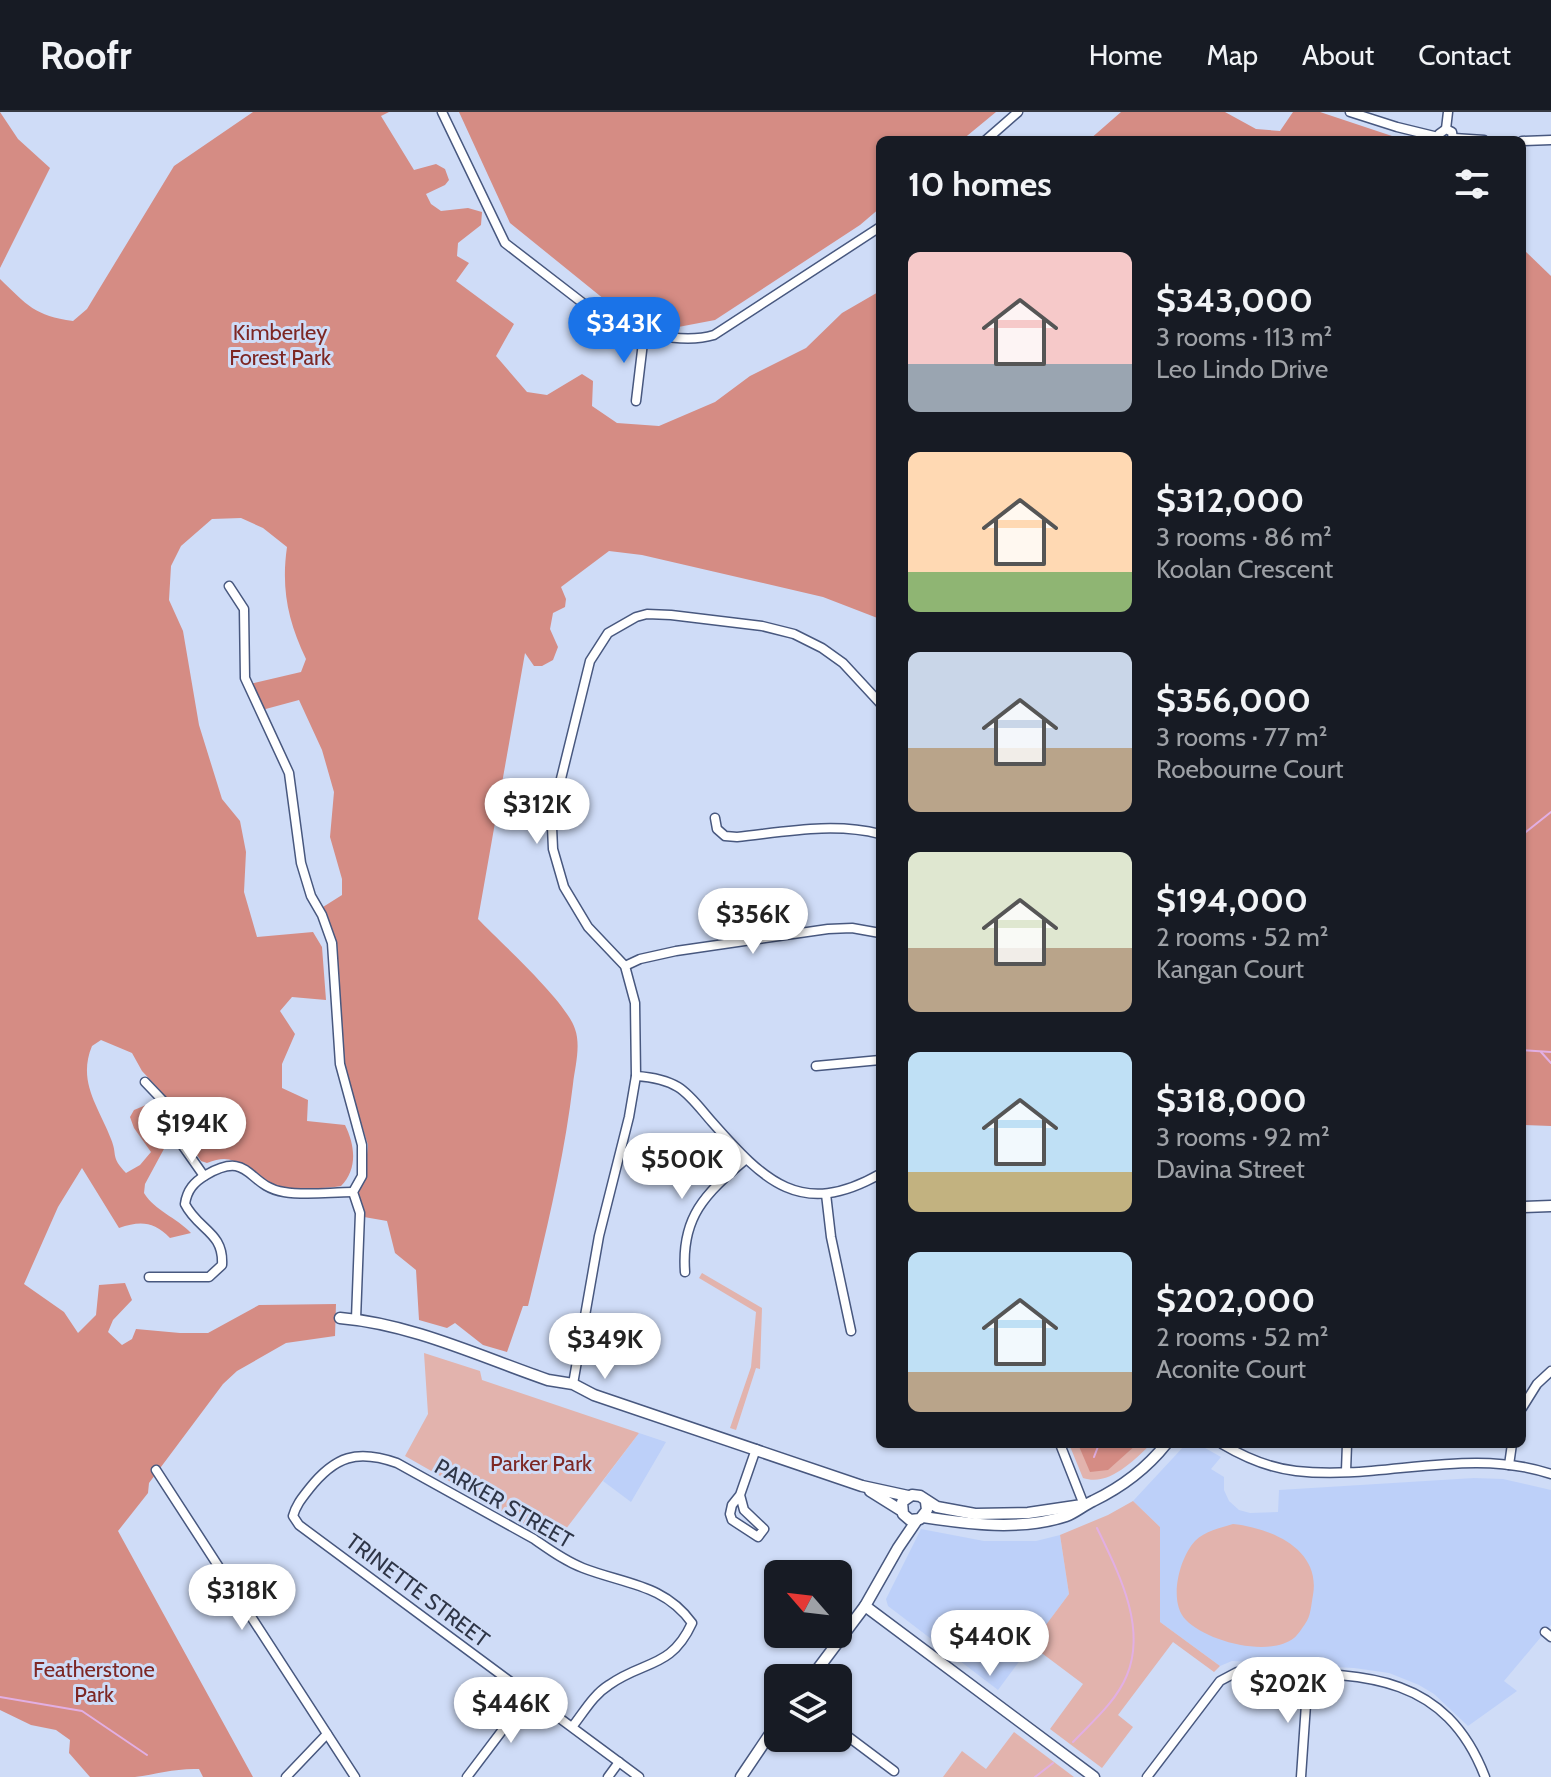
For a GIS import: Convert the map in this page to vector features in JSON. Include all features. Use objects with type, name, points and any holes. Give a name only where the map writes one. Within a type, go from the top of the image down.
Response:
[{"type":"street","points":[[442,112],[505,243],[597,314],[611,323],[644,334],[695,338],[714,335],[876,230]]},
{"type":"street","points":[[991,136],[1018,112]]},
{"type":"street","points":[[1350,112],[1430,136]]},
{"type":"street","points":[[1446,129],[1448,112]]},
{"type":"street","points":[[1439,136],[1440,131],[1446,129],[1453,136]]},
{"type":"street","points":[[1526,141],[1551,140]]},
{"type":"street","points":[[636,401],[644,334]]},
{"type":"street","points":[[229,586],[244,609],[245,678],[289,773],[301,863],[311,896],[332,943],[340,1064],[362,1145],[362,1176],[353,1192],[360,1213],[356,1319]]},
{"type":"street","points":[[573,1384],[599,1236],[629,1117],[636,1076],[635,1003],[625,966],[588,927],[572,904],[557,868],[552,827],[555,803],[590,661],[608,633],[647,614],[778,630],[808,640],[843,663],[876,699]]},
{"type":"street","points":[[715,818],[717,829],[725,836],[820,828],[876,833]]},
{"type":"street","points":[[625,966],[640,959],[676,951],[813,931],[852,928],[876,932]]},
{"type":"street","points":[[816,1066],[876,1060]]},
{"type":"street","points":[[636,1076],[660,1079],[684,1091],[745,1160],[764,1177],[787,1189],[826,1194],[863,1184],[876,1176]]},
{"type":"street","points":[[145,1082],[168,1106],[178,1139],[204,1176]]},
{"type":"street","points":[[685,1272],[684,1250],[695,1211],[745,1160]]},
{"type":"street","points":[[149,1277],[209,1277],[222,1265],[220,1242],[196,1221],[185,1204],[193,1184],[225,1165],[237,1165],[258,1181],[284,1192],[353,1192]]},
{"type":"street","points":[[826,1194],[831,1237],[851,1331]]},
{"type":"street","points":[[1526,1207],[1551,1206]]},
{"type":"street","points":[[340,1318],[402,1329],[548,1380],[573,1384],[594,1395],[862,1486],[920,1496],[926,1502],[969,1513],[1025,1518]]},
{"type":"street","points":[[1526,1392],[1551,1371]]},
{"type":"street","points":[[1062,1448],[1084,1505]]},
{"type":"street","points":[[862,1486],[903,1514],[920,1519],[954,1522],[1025,1518],[1084,1505],[1125,1483],[1162,1448]]},
{"type":"street","points":[[1231,1448],[1276,1468],[1309,1472],[1486,1462],[1551,1474]]},
{"type":"street","points":[[1346,1471],[1347,1448]]},
{"type":"street","points":[[1509,1465],[1511,1448]]},
{"type":"street","points":[[740,1495],[744,1510],[764,1529],[758,1537],[730,1518],[732,1505],[740,1495],[756,1449]]},
{"type":"street","name":"PARKER STREET","points":[[293,1516],[296,1506],[332,1465],[350,1457],[378,1456],[397,1463],[534,1539],[556,1555],[584,1568],[636,1582],[685,1613],[692,1623],[684,1641],[672,1653],[611,1683],[598,1693],[572,1727]]},
{"type":"street","points":[[156,1470],[355,1777]]},
{"type":"street","points":[[898,1548],[902,1502],[908,1496]]},
{"type":"street","points":[[822,1664],[865,1606],[898,1548],[927,1510],[926,1502]]},
{"type":"street","name":"TRINETTE STREET","points":[[293,1516],[299,1525],[639,1777]]},
{"type":"street","points":[[865,1606],[1094,1777]]},
{"type":"street","points":[[1147,1777],[1225,1676],[1237,1672],[1382,1681],[1401,1686],[1429,1700],[1444,1712],[1474,1750],[1485,1777]]},
{"type":"street","points":[[1301,1777],[1308,1675]]},
{"type":"street","points":[[467,1777],[529,1695]]},
{"type":"street","points":[[286,1777],[327,1734]]},
{"type":"street","points":[[852,1740],[894,1771]]},
{"type":"street","points":[[741,1777],[764,1743]]},
{"type":"street","points":[[608,1777],[619,1762]]},
{"type":"shaded area","points":[[639,1433],[666,1442],[631,1502],[603,1481]]},
{"type":"shaded area","points":[[1182,1448],[1205,1448],[1221,1457],[1211,1469],[1224,1477],[1224,1490],[1229,1501],[1239,1510],[1250,1513],[1278,1512],[1279,1490],[1474,1478],[1503,1479],[1551,1490],[1551,1625],[1504,1681],[1517,1691],[1468,1726],[1434,1694],[1389,1673],[1232,1661],[1220,1666],[1160,1622],[1160,1527],[1133,1501]]},
{"type":"shaded area","points":[[921,1529],[984,1541],[1036,1541],[1060,1535],[1069,1594],[998,1690],[888,1606],[886,1599]]},
{"type":"green space","points":[[0,112],[18,139],[50,168],[0,268]]},
{"type":"green space","name":"Kimberley Forest Park","points":[[253,112],[389,112],[381,116],[414,170],[436,164],[445,169],[449,180],[426,194],[431,204],[441,211],[468,208],[482,212],[481,225],[458,243],[457,256],[469,263],[456,281],[514,324],[496,356],[527,392],[547,395],[582,374],[593,381],[592,406],[617,423],[659,426],[715,402],[750,376],[806,348],[842,313],[876,293],[876,617],[823,597],[642,555],[609,551],[561,587],[566,599],[565,607],[553,613],[550,629],[558,647],[553,660],[542,666],[534,666],[525,653],[478,919],[559,1003],[575,1029],[578,1049],[554,1196],[528,1306],[523,1306],[507,1352],[483,1345],[455,1323],[447,1328],[419,1320],[416,1270],[395,1253],[387,1221],[364,1217],[357,1192],[364,1183],[368,1145],[346,1075],[339,971],[334,937],[323,907],[342,895],[342,879],[330,837],[334,792],[322,750],[299,700],[262,710],[250,684],[301,672],[306,659],[288,604],[285,577],[287,547],[263,528],[241,518],[212,519],[181,546],[171,566],[169,600],[183,631],[199,725],[222,799],[240,821],[246,852],[244,892],[257,937],[313,932],[322,947],[326,1000],[292,997],[280,1011],[295,1034],[282,1064],[282,1088],[308,1100],[307,1121],[345,1125],[353,1157],[350,1172],[341,1186],[316,1188],[270,1185],[228,1159],[207,1163],[201,1161],[182,1128],[181,1118],[142,1071],[132,1053],[101,1040],[92,1046],[88,1059],[88,1083],[118,1163],[126,1173],[140,1165],[151,1152],[130,1117],[134,1110],[146,1105],[155,1115],[165,1147],[145,1184],[144,1193],[154,1205],[191,1233],[170,1238],[158,1228],[146,1224],[119,1228],[82,1168],[58,1207],[24,1284],[64,1312],[78,1333],[96,1315],[99,1285],[125,1283],[132,1300],[113,1320],[108,1332],[122,1345],[132,1339],[136,1329],[208,1333],[259,1305],[336,1304],[335,1336],[286,1343],[237,1371],[223,1384],[149,1483],[148,1493],[118,1531],[253,1777],[203,1777],[199,1769],[191,1769],[135,1777],[90,1777],[69,1753],[70,1740],[56,1730],[31,1725],[0,1710],[0,279],[32,308],[49,316],[73,321],[87,309],[174,166]]},
{"type":"green space","points":[[459,112],[996,112],[967,136],[876,136],[876,211],[715,320],[673,328],[636,325],[510,223]]},
{"type":"green space","points":[[1121,112],[1225,112],[1256,129],[1280,131],[1293,112],[1320,112],[1392,136],[1094,136]]},
{"type":"green space","points":[[1526,252],[1551,276],[1551,1126],[1526,1125]]},
{"type":"green space","points":[[702,1273],[762,1308],[760,1369],[756,1368],[736,1430],[730,1428],[751,1367],[756,1312],[699,1278]]},
{"type":"green space","name":"Parker Park","points":[[424,1353],[480,1371],[482,1380],[639,1433],[556,1542],[405,1456],[428,1414]]},
{"type":"green space","points":[[1071,1448],[1147,1448],[1111,1475],[1093,1480],[1083,1478]]},
{"type":"green space","points":[[1080,1448],[1133,1448],[1108,1470],[1090,1472]]},
{"type":"green space","points":[[1133,1501],[1160,1527],[1160,1622],[1220,1666],[1214,1672],[1173,1642],[1118,1715],[1133,1727],[1102,1768],[1050,1729],[1083,1684],[1031,1645],[1069,1594],[1060,1535]]},
{"type":"green space","points":[[1233,1524],[1277,1536],[1301,1553],[1309,1565],[1313,1595],[1308,1618],[1295,1637],[1283,1644],[1254,1647],[1222,1640],[1195,1628],[1181,1612],[1178,1580],[1189,1549],[1203,1535]]},
{"type":"green space","points":[[1014,1732],[1074,1777],[943,1777],[962,1751],[986,1769]]},
{"type":"waterway","points":[[1526,832],[1551,812]]},
{"type":"waterway","points":[[1526,1050],[1551,1052]]},
{"type":"waterway","points":[[1541,1052],[1551,1063]]},
{"type":"waterway","points":[[1094,1457],[1097,1448]]},
{"type":"waterway","points":[[1073,1742],[1117,1694],[1132,1656],[1134,1638],[1127,1600],[1097,1528]]},
{"type":"waterway","points":[[0,1697],[82,1711],[147,1755]]},
{"type":"waterway","points":[[1035,1777],[1053,1763]]},
{"type":"park label","name":"Featherstone Park","points":[[94,1682]]}]
